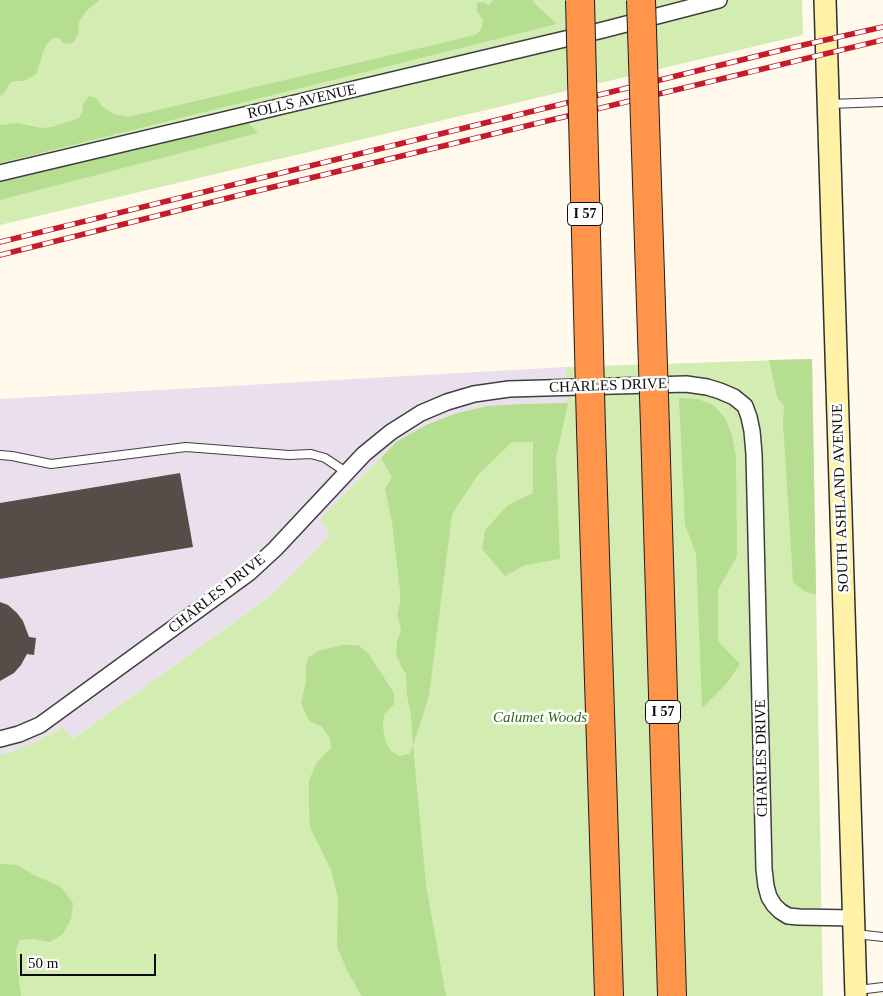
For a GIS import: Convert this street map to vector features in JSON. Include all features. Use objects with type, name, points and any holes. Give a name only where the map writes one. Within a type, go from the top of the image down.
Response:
[{"type":"highway","name":"I 57","points":[[580,0],[609,996]]},
{"type":"highway","name":"I 57","points":[[641,0],[672,996]]},
{"type":"main road","name":"SOUTH ASHLAND AVENUE","points":[[825,0],[856,993]]},
{"type":"street","name":"ROLLS AVENUE","points":[[0,173],[603,30],[719,0]]},
{"type":"street","name":"CHARLES DRIVE","points":[[0,739],[19,734],[40,725],[249,573],[364,454],[391,432],[421,414],[446,402],[474,394],[509,389],[686,384],[707,387],[720,390],[734,397],[744,406],[749,417],[754,454],[766,886],[769,897],[780,911],[788,916],[854,926]]},
{"type":"lane","points":[[828,104],[883,102]]},
{"type":"lane","points":[[0,455],[51,464],[186,447],[311,454],[325,458],[346,472]]},
{"type":"lane","points":[[854,926],[883,937]]},
{"type":"lane","points":[[856,993],[883,987]]},
{"type":"shaded area","points":[[566,367],[568,403],[487,406],[457,413],[426,425],[396,442],[320,519],[331,534],[269,597],[73,739],[63,727],[31,744],[0,755],[0,399]]},
{"type":"green space","points":[[0,0],[802,0],[803,35],[0,225]]},
{"type":"green space","points":[[0,0],[100,0],[86,11],[79,22],[78,34],[73,43],[64,44],[59,38],[53,38],[43,52],[36,74],[24,81],[10,83],[6,91],[0,96]]},
{"type":"green space","points":[[493,0],[532,0],[557,24],[0,163],[0,125],[18,123],[41,128],[52,127],[79,118],[82,113],[83,104],[89,96],[96,98],[102,106],[113,114],[128,117],[463,38],[477,34],[482,28],[483,20],[477,11],[477,3],[483,2],[489,5]]},
{"type":"green space","points":[[246,120],[258,133],[0,200],[0,178]]},
{"type":"green space","name":"Calumet Woods","points":[[812,359],[823,996],[0,996],[0,755],[31,744],[63,727],[73,739],[269,597],[330,535],[320,519],[396,442],[426,425],[457,413],[487,406],[567,403],[566,367]]},
{"type":"green space","points":[[812,359],[816,595],[804,591],[793,582],[783,423],[784,406],[777,397],[769,360]]},
{"type":"green space","points":[[679,398],[698,399],[713,405],[725,418],[732,435],[736,457],[737,556],[718,590],[718,641],[740,664],[726,684],[702,708],[696,553],[685,525]]},
{"type":"green space","points":[[568,403],[556,458],[560,559],[525,565],[505,576],[482,549],[485,530],[508,505],[533,493],[533,442],[512,442],[478,475],[452,514],[429,696],[413,746],[406,674],[396,655],[397,640],[401,632],[397,616],[400,591],[392,522],[385,489],[392,477],[381,458],[396,442],[426,425],[457,413],[487,406]]},
{"type":"green space","points":[[342,645],[358,645],[368,653],[394,693],[394,704],[384,714],[385,740],[391,751],[399,756],[409,754],[413,746],[426,885],[446,996],[362,996],[348,972],[337,947],[338,899],[331,870],[310,827],[309,780],[317,762],[331,748],[330,738],[322,727],[309,721],[301,703],[306,682],[308,658],[318,651]]},
{"type":"green space","points":[[0,864],[17,865],[61,887],[73,903],[71,919],[63,934],[50,942],[32,939],[20,940],[16,949],[21,996],[0,996]]},
{"type":"building","points":[[180,473],[193,547],[0,579],[0,503]]},
{"type":"building","points":[[0,602],[8,605],[17,613],[23,621],[29,637],[36,638],[34,655],[27,654],[14,673],[0,681]]},
{"type":"railway","points":[[0,242],[790,48],[883,27]]},
{"type":"railway","points":[[0,255],[244,194],[883,40]]}]
